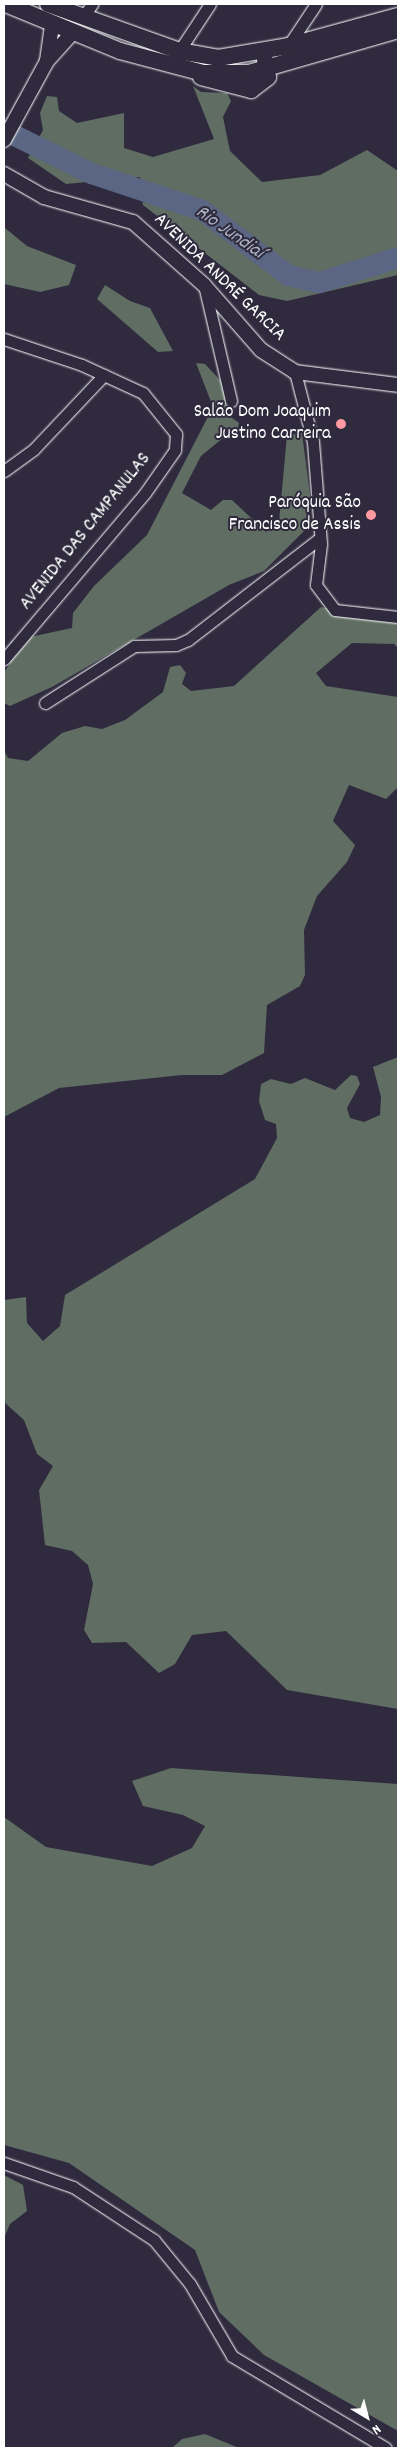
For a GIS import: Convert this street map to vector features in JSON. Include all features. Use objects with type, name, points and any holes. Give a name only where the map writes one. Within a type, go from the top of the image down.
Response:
[{"type":"main road","points":[[6,4],[63,28],[188,71],[232,74],[270,67],[398,30]]},
{"type":"main road","points":[[48,4],[88,10],[179,51],[218,58],[288,46],[398,16]]},
{"type":"main road","points":[[313,55],[320,38]]},
{"type":"main road","points":[[261,52],[270,67]]},
{"type":"street","points":[[179,51],[210,4]]},
{"type":"street","points":[[288,46],[316,4]]},
{"type":"street","points":[[46,62],[63,28]]},
{"type":"street","points":[[4,140],[63,28]]},
{"type":"street","name":"AVENIDA ANDRÉ GARCIA","points":[[4,174],[44,197],[133,222],[204,285],[262,350],[295,372]]},
{"type":"street","points":[[204,285],[231,402]]},
{"type":"street","points":[[4,339],[104,375],[34,449],[4,471]]},
{"type":"street","points":[[398,385],[295,372],[313,442],[320,538],[316,585],[335,610],[398,617]]},
{"type":"street","name":"AVENIDA DAS CAMPANULAS","points":[[4,659],[145,493],[175,450],[176,434],[168,419],[143,393],[104,375]]},
{"type":"street","points":[[45,703],[134,646],[176,646],[188,640],[320,538]]},
{"type":"street","points":[[4,2163],[74,2187],[154,2240],[190,2284],[232,2356],[386,2448]]},
{"type":"green space","points":[[193,86],[201,92],[227,93],[231,101],[223,117],[230,151],[262,182],[320,175],[367,150],[398,171],[398,275],[287,301],[259,295],[143,205],[140,177],[66,184],[28,158],[43,130],[40,113],[47,96],[57,97],[59,111],[77,123],[124,113],[124,148],[153,157],[214,139]]},
{"type":"green space","points":[[4,219],[5,228],[27,246],[76,265],[69,285],[40,292],[4,284]]},
{"type":"green space","points":[[105,285],[130,301],[150,308],[173,351],[158,352],[97,299]]},
{"type":"green space","points":[[196,363],[205,364],[222,382],[228,415],[239,423],[236,439],[223,438],[201,456],[182,493],[211,510],[223,500],[232,500],[266,532],[279,522],[287,435],[302,433],[310,495],[309,526],[264,571],[229,585],[52,687],[10,706],[4,703],[4,672],[10,664],[11,641],[72,628],[73,613],[94,586],[147,535],[213,407]]},
{"type":"green space","points":[[321,607],[398,622],[398,648],[394,644],[352,643],[316,673],[326,686],[398,697],[398,787],[386,799],[349,785],[333,821],[355,845],[347,862],[317,896],[304,930],[305,975],[300,986],[267,1005],[264,1053],[222,1075],[182,1075],[59,1088],[4,1117],[4,750],[8,758],[28,761],[62,733],[85,726],[102,729],[125,720],[163,692],[170,667],[180,665],[186,673],[182,684],[191,691],[234,686]]},
{"type":"green space","points":[[398,1057],[398,1709],[287,1690],[226,1631],[192,1635],[175,1664],[159,1673],[126,1642],[92,1643],[84,1630],[93,1584],[88,1565],[72,1551],[45,1545],[39,1490],[53,1466],[37,1454],[24,1420],[4,1402],[4,1300],[26,1297],[27,1323],[43,1341],[60,1326],[65,1295],[255,1179],[277,1138],[276,1124],[265,1120],[259,1101],[261,1084],[271,1079],[291,1084],[305,1078],[335,1090],[351,1075],[357,1076],[360,1084],[347,1108],[350,1118],[364,1122],[380,1115],[381,1097],[373,1067]]},
{"type":"green space","points":[[171,1768],[398,1784],[398,2431],[264,2355],[219,2312],[195,2250],[69,2163],[4,2145],[4,1817],[46,1847],[152,1866],[192,1848],[205,1826],[183,1815],[143,1806],[132,1781]]},
{"type":"green space","points":[[4,2175],[23,2185],[27,2211],[10,2224],[4,2238]]},
{"type":"green space","points":[[205,2434],[239,2448],[172,2448],[182,2439]]},
{"type":"waterway","name":"Rio Jundiaí","points":[[4,130],[91,173],[202,210],[288,275],[319,282],[398,257]]},
{"type":"place","name":"Salão Dom Joaquim Justino Carreira","points":[[341,424]]},
{"type":"place","name":"Paróquia São Francisco de Assis","points":[[371,515]]}]
